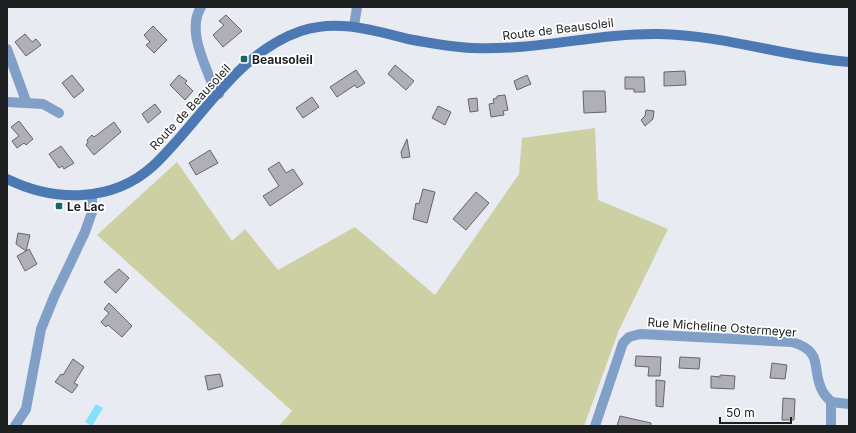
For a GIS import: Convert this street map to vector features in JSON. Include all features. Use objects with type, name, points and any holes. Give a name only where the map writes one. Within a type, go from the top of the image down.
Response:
[{"type":"main road","name":"Route de Beausoleil","points":[[7,179],[46,193],[71,196],[92,195],[124,184],[152,167],[248,64],[277,42],[301,31],[331,25],[354,26],[428,43],[484,48],[537,47],[619,34],[680,34],[730,41],[815,59],[849,62]]},
{"type":"street","points":[[201,7],[197,12],[195,25],[196,37],[214,89],[219,94]]},
{"type":"street","points":[[354,26],[357,7]]},
{"type":"street","points":[[7,49],[26,102]]},
{"type":"street","points":[[7,102],[43,104],[59,113]]},
{"type":"street","points":[[15,426],[26,409],[41,329],[54,297],[85,232],[92,212],[92,195]]},
{"type":"street","name":"Rue Micheline Ostermeyer","points":[[595,426],[623,343],[629,337],[640,334],[792,342],[802,345],[808,349],[814,358],[822,391],[831,402]]},
{"type":"street","points":[[831,426],[831,402],[849,404]]},
{"type":"green space","points":[[595,128],[598,200],[668,229],[619,330],[584,426],[279,426],[292,411],[97,235],[177,162],[232,241],[245,229],[278,270],[355,227],[435,295],[519,174],[522,138]]},
{"type":"water","points":[[96,404],[103,408],[92,426],[85,422]]},
{"type":"building","points":[[226,15],[242,31],[223,47],[213,35],[224,25],[219,21]]},
{"type":"building","points":[[153,26],[167,40],[154,53],[146,45],[150,42],[144,35]]},
{"type":"building","points":[[25,34],[32,42],[36,39],[41,45],[26,56],[15,42]]},
{"type":"building","points":[[395,65],[414,81],[406,90],[388,74]]},
{"type":"building","points":[[356,70],[365,83],[357,88],[355,85],[337,97],[330,87]]},
{"type":"building","points":[[685,71],[686,85],[664,86],[664,72]]},
{"type":"building","points":[[72,75],[84,90],[74,98],[62,83]]},
{"type":"building","points":[[179,75],[187,81],[185,83],[193,91],[185,100],[170,85]]},
{"type":"building","points":[[527,75],[531,84],[517,90],[514,81]]},
{"type":"building","points":[[625,77],[644,77],[645,92],[634,92],[634,89],[625,89]]},
{"type":"building","points":[[583,91],[605,91],[606,112],[584,113]]},
{"type":"building","points":[[505,95],[508,110],[503,111],[504,115],[491,117],[489,104],[494,103],[493,99],[497,98],[497,96]]},
{"type":"building","points":[[312,97],[319,107],[303,118],[296,108]]},
{"type":"building","points":[[477,98],[478,111],[470,112],[468,99]]},
{"type":"building","points":[[155,104],[161,112],[148,123],[142,114]]},
{"type":"building","points":[[438,106],[451,112],[445,125],[432,118]]},
{"type":"building","points":[[646,110],[654,111],[653,119],[645,126],[641,120],[645,116]]},
{"type":"building","points":[[19,121],[33,139],[26,145],[24,143],[17,148],[12,141],[19,136],[11,127]]},
{"type":"building","points":[[114,122],[121,132],[94,155],[86,145],[88,142],[87,140],[92,135],[94,137]]},
{"type":"building","points":[[407,139],[410,157],[402,158],[401,152]]},
{"type":"building","points":[[61,146],[74,163],[64,169],[62,166],[59,168],[49,154]]},
{"type":"building","points":[[210,150],[218,163],[196,175],[189,163]]},
{"type":"building","points":[[279,162],[286,173],[293,169],[303,184],[270,206],[263,196],[279,186],[268,169]]},
{"type":"building","points":[[423,189],[435,192],[427,223],[413,219],[416,203],[419,204]]},
{"type":"building","points":[[476,192],[489,203],[466,230],[453,219]]},
{"type":"building","points":[[18,233],[30,235],[26,251],[16,244]]},
{"type":"building","points":[[29,249],[37,264],[25,271],[17,256]]},
{"type":"building","points":[[119,269],[129,278],[116,293],[104,282]]},
{"type":"building","points":[[109,303],[132,326],[122,337],[108,325],[106,327],[101,322],[109,313],[104,309]]},
{"type":"building","points":[[636,356],[661,357],[660,376],[648,376],[649,367],[635,366]]},
{"type":"building","points":[[680,357],[700,358],[699,369],[679,368]]},
{"type":"building","points":[[73,359],[84,367],[74,383],[78,385],[72,393],[55,382],[61,374],[63,375]]},
{"type":"building","points":[[772,363],[787,365],[785,379],[770,378]]},
{"type":"building","points":[[220,374],[223,386],[208,390],[205,376]]},
{"type":"building","points":[[720,375],[735,376],[734,389],[711,388],[711,376],[720,377]]},
{"type":"building","points":[[656,380],[665,381],[663,407],[656,406]]},
{"type":"building","points":[[783,398],[795,399],[794,420],[782,420]]},
{"type":"building","points":[[620,416],[651,423],[651,426],[617,426]]},
{"type":"place","name":"Beausoleil","points":[[244,59]]},
{"type":"place","name":"Le Lac","points":[[59,206]]}]
